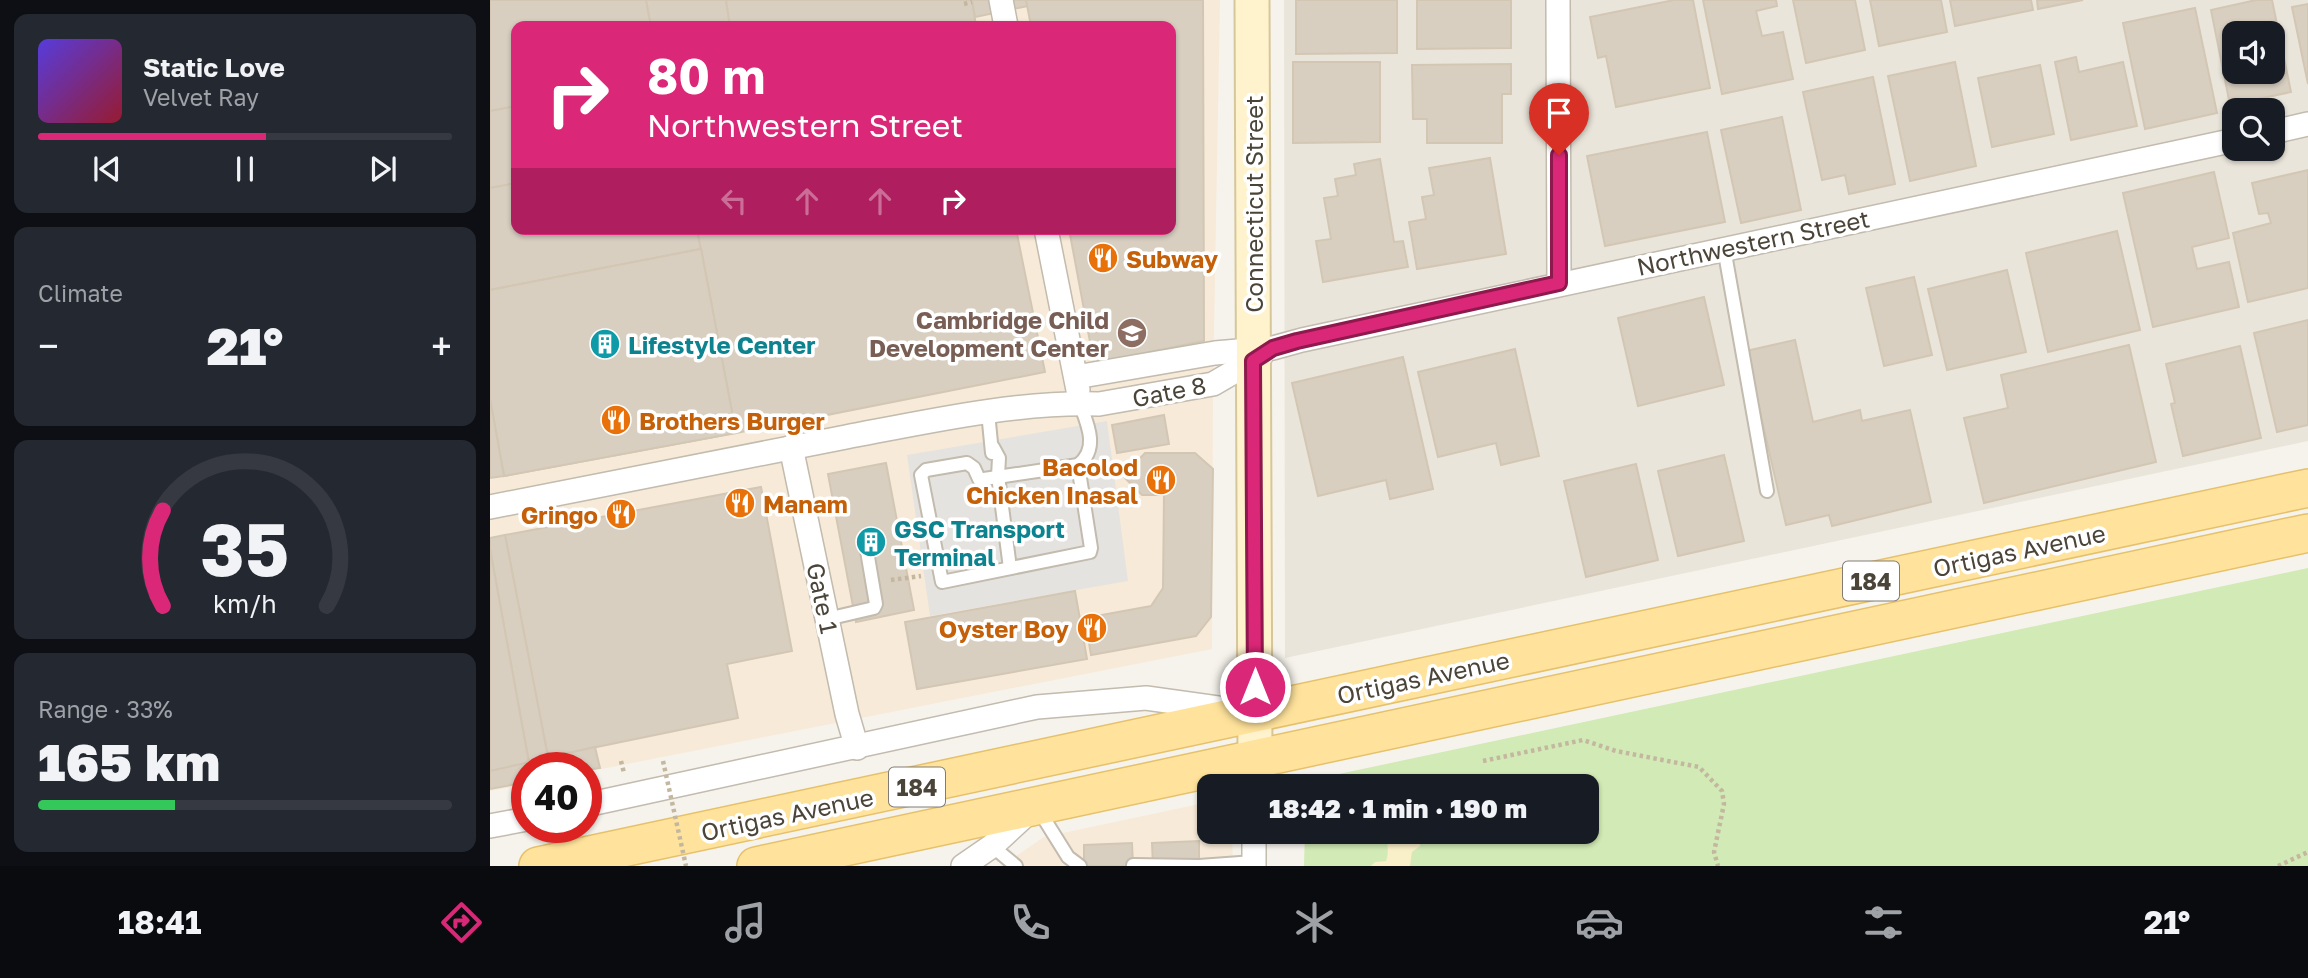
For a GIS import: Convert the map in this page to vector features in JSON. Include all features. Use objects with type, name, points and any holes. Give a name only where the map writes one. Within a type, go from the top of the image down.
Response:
[{"type":"main road","name":"Ortigas Avenue","points":[[538,866],[2308,488]]},
{"type":"main road","name":"Ortigas Avenue","points":[[756,866],[1035,806],[1255,772],[2308,533]]},
{"type":"street","points":[[1001,0],[1005,21]]},
{"type":"street","name":"Connecticut Street","points":[[1252,0],[1259,353],[1255,772]]},
{"type":"street","points":[[1558,0],[1559,283]]},
{"type":"street","points":[[2285,129],[2308,124]]},
{"type":"street","name":"Northwestern Street","points":[[1259,353],[1302,340],[1559,283],[2222,143]]},
{"type":"street","points":[[1047,235],[1080,404]]},
{"type":"street","name":"Gate 8","points":[[1076,377],[1215,352],[1259,353]]},
{"type":"street","name":"Gate 8","points":[[490,507],[792,447],[988,412],[1099,404],[1213,384],[1259,353]]},
{"type":"street","name":"Gate 1","points":[[792,447],[847,714],[857,748]]},
{"type":"street","points":[[602,802],[1037,707],[1146,698],[1256,714]]},
{"type":"street","points":[[963,866],[992,846],[1035,806]]},
{"type":"street","points":[[490,827],[511,822]]},
{"type":"street","points":[[1254,844],[1254,864]]},
{"type":"lane","points":[[1724,248],[1767,491]]},
{"type":"lane","points":[[1077,465],[1090,552],[942,582],[922,475],[926,470],[967,463],[974,468],[979,479],[1077,465],[1087,456],[1091,446],[1080,404]]},
{"type":"lane","points":[[988,412],[993,447],[991,458],[998,476],[1010,568]]},
{"type":"lane","points":[[827,619],[874,608],[876,604],[867,551]]},
{"type":"lane","points":[[1035,806],[1068,857],[1080,866]]},
{"type":"lane","points":[[992,846],[1016,866]]},
{"type":"lane","points":[[1133,865],[1254,864]]},
{"type":"path","points":[[964,4],[972,2]]},
{"type":"path","points":[[1483,761],[1583,740],[1616,751],[1699,767],[1722,791],[1724,804],[1714,852],[1718,866]]},
{"type":"path","points":[[621,761],[623,769]]},
{"type":"path","points":[[663,761],[686,866]]},
{"type":"path","points":[[2278,866],[2308,852]]},
{"type":"shaded area","points":[[490,0],[1220,0],[1213,384],[1212,649],[602,769],[602,752],[511,752],[511,787],[490,791]]},
{"type":"shaded area","points":[[1284,0],[2308,0],[2308,441],[1285,658]]},
{"type":"shaded area","points":[[1107,421],[1128,581],[930,616],[907,455]]},
{"type":"shaded area","points":[[1197,805],[1197,844],[1232,844],[1233,866],[1001,866],[1044,837]]},
{"type":"green space","points":[[2308,568],[2308,866],[1304,866],[1305,844],[1599,844],[1599,774],[1339,774]]},
{"type":"sand","points":[[1388,844],[1420,844],[1412,852],[1410,866],[1371,866],[1375,862],[1386,861]]},
{"type":"building","points":[[490,0],[646,0],[650,21],[511,21],[511,107],[490,111]]},
{"type":"building","points":[[646,0],[726,0],[729,21],[650,21]]},
{"type":"building","points":[[726,0],[972,0],[975,21],[729,21]]},
{"type":"building","points":[[972,0],[1026,0],[1028,6],[975,17]]},
{"type":"building","points":[[1026,0],[1203,0],[1204,341],[1094,363],[1070,235],[1176,235],[1176,21],[1030,21]]},
{"type":"building","points":[[1296,0],[1397,0],[1397,53],[1296,54]]},
{"type":"building","points":[[1417,0],[1511,0],[1511,48],[1417,49]]},
{"type":"building","points":[[1674,0],[1693,0],[1710,88],[1616,107],[1606,56],[1598,58],[1590,17]]},
{"type":"building","points":[[1703,0],[1776,0],[1777,6],[1756,11],[1762,36],[1783,32],[1793,79],[1722,94]]},
{"type":"building","points":[[1793,0],[1855,0],[1865,50],[1806,63]]},
{"type":"building","points":[[1870,0],[1941,0],[1947,32],[1879,46]]},
{"type":"building","points":[[1950,0],[2031,0],[2033,10],[1955,26]]},
{"type":"building","points":[[2037,0],[2083,0],[2038,9]]},
{"type":"building","points":[[2256,0],[2272,0],[2276,21],[2222,21],[2222,65],[2211,10]]},
{"type":"building","points":[[2308,4],[2308,84],[2292,7]]},
{"type":"building","points":[[2195,8],[2217,113],[2145,129],[2123,23]]},
{"type":"building","points":[[2076,57],[2079,72],[2123,62],[2137,126],[2071,140],[2055,62]]},
{"type":"building","points":[[1293,62],[1380,62],[1380,142],[1293,143]]},
{"type":"building","points":[[1955,62],[1976,166],[1910,181],[1888,76]]},
{"type":"building","points":[[2285,63],[2291,92],[2263,98],[2229,98],[2226,84],[2285,84]]},
{"type":"building","points":[[1511,64],[1511,94],[1502,94],[1502,143],[1427,143],[1427,119],[1413,119],[1412,65]]},
{"type":"building","points":[[2040,65],[2054,134],[1992,147],[1978,78]]},
{"type":"building","points":[[1873,77],[1895,184],[1849,194],[1845,175],[1822,180],[1803,92]]},
{"type":"building","points":[[511,107],[511,184],[490,188],[490,111]]},
{"type":"building","points":[[1782,117],[1801,210],[1741,223],[1721,130]]},
{"type":"building","points":[[1707,132],[1725,222],[1605,246],[1587,156]]},
{"type":"building","points":[[1490,158],[1506,254],[1417,269],[1409,222],[1426,219],[1422,197],[1434,195],[1429,168]]},
{"type":"building","points":[[1380,159],[1394,242],[1403,241],[1408,267],[1323,282],[1316,241],[1331,239],[1324,198],[1338,196],[1335,179],[1356,175],[1354,164]]},
{"type":"building","points":[[2308,170],[2308,288],[2248,302],[2233,233],[2271,223],[2268,213],[2259,214],[2252,183]]},
{"type":"building","points":[[2214,172],[2229,238],[2192,247],[2197,269],[2229,262],[2239,307],[2153,327],[2123,193]]},
{"type":"building","points":[[511,184],[511,235],[698,235],[701,249],[490,290],[490,188]]},
{"type":"building","points":[[2117,231],[2140,330],[2048,352],[2026,253]]},
{"type":"building","points":[[698,235],[1017,235],[1045,372],[736,433]]},
{"type":"building","name":"Lifestyle Center","points":[[701,249],[736,433],[504,476],[490,399],[490,290]]},
{"type":"building","name":"Lifestyle Center","points":[[701,249],[736,433],[504,476],[490,399],[490,290]]},
{"type":"building","points":[[2007,270],[2026,352],[1947,370],[1928,289]]},
{"type":"building","points":[[1914,277],[1932,355],[1884,366],[1866,288]]},
{"type":"building","points":[[1704,297],[1724,385],[1638,406],[1618,318]]},
{"type":"building","points":[[2308,320],[2308,425],[2277,432],[2254,333]]},
{"type":"building","points":[[1795,340],[1813,422],[1860,410],[1862,421],[1910,410],[1931,502],[1832,526],[1829,515],[1786,525],[1746,351]]},
{"type":"building","points":[[2129,345],[2156,462],[1984,503],[1964,418],[2008,408],[2001,375]]},
{"type":"building","points":[[2240,346],[2261,438],[2183,456],[2171,404],[2175,403],[2166,364]]},
{"type":"building","points":[[1515,349],[1539,456],[1501,465],[1496,443],[1438,457],[1418,372]]},
{"type":"building","points":[[1403,357],[1433,489],[1390,499],[1386,480],[1318,496],[1292,383]]},
{"type":"building","points":[[490,399],[504,476],[490,478]]},
{"type":"building","points":[[1164,415],[1169,444],[1117,453],[1112,425]]},
{"type":"building","points":[[1145,453],[1195,453],[1213,469],[1211,617],[1196,636],[1091,655],[1085,618],[1151,606],[1163,588],[1164,495],[1142,495],[1123,476]]},
{"type":"building","points":[[1724,455],[1744,541],[1678,556],[1658,471]]},
{"type":"building","name":"GSC Transport Terminal","points":[[886,463],[914,610],[856,622],[828,474]]},
{"type":"building","points":[[1636,464],[1658,560],[1586,577],[1564,481]]},
{"type":"building","points":[[761,487],[792,651],[727,664],[738,718],[572,752],[547,752],[505,535]]},
{"type":"building","points":[[505,535],[547,752],[527,752],[490,538]]},
{"type":"building","points":[[490,549],[527,752],[511,752],[511,767],[490,771]]},
{"type":"building","points":[[1075,591],[1087,659],[917,689],[905,622]]},
{"type":"building","points":[[595,747],[596,752],[573,752]]},
{"type":"building","points":[[511,766],[511,785],[490,789],[490,771]]},
{"type":"building","points":[[1197,841],[1199,866],[1153,866],[1152,843]]},
{"type":"building","points":[[1132,843],[1133,866],[1084,866],[1084,845]]},
{"type":"place","name":"Subway","points":[[1103,258]]},
{"type":"place","name":"Cambridge Child Development Center","points":[[1132,333]]},
{"type":"place","name":"Lifestyle Center","points":[[605,344]]},
{"type":"place","name":"Brothers Burger","points":[[616,420]]},
{"type":"place","name":"Bacolod Chicken Inasal","points":[[1161,480]]},
{"type":"place","name":"Manam","points":[[740,503]]},
{"type":"place","name":"Gringo","points":[[621,514]]},
{"type":"place","name":"GSC Transport Terminal","points":[[871,542]]},
{"type":"place","name":"Oyster Boy","points":[[1092,628]]},
{"type":"route","points":[[1255,687],[1253,361],[1273,348],[1297,341],[1559,283],[1559,155]]}]
